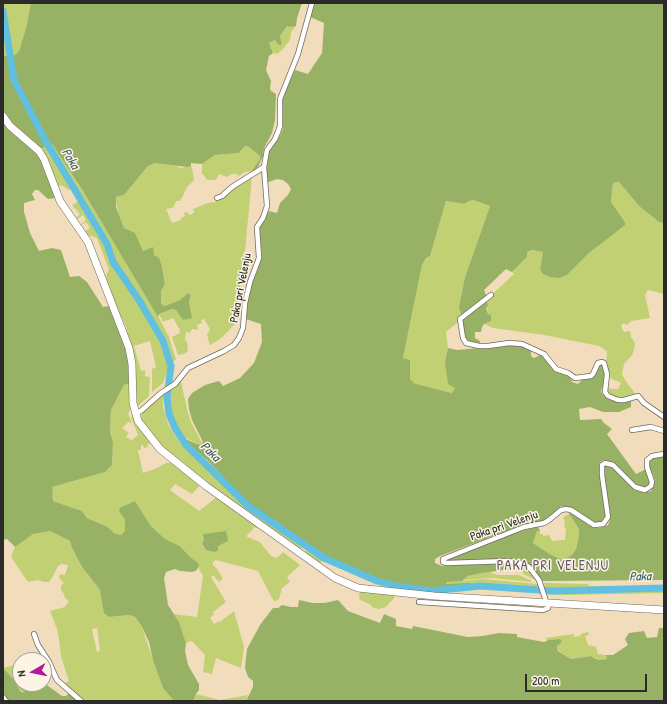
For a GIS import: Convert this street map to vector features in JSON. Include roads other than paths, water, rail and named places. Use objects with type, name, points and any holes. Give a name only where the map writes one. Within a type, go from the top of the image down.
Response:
[{"type":"main road","points":[[3,116],[10,126],[39,151],[50,172],[60,200],[88,242],[129,348],[132,364],[133,403],[135,414],[151,440],[169,458],[326,572],[348,584],[366,589],[397,593],[546,600],[664,610]]},
{"type":"street","name":"Paka pri Velenju","points":[[135,414],[175,384],[188,368],[224,352],[234,345],[244,328],[245,303],[258,258],[257,228],[263,218],[267,206],[264,167],[267,150],[275,139],[280,126],[280,99],[298,54],[312,3]]},
{"type":"street","points":[[218,198],[232,187],[264,167]]},
{"type":"street","points":[[491,295],[460,319],[463,338],[466,343],[479,346],[509,343],[522,344],[544,354],[556,369],[568,373],[575,378],[591,376],[594,374],[598,363],[602,362],[604,363],[607,374],[605,392],[608,396],[618,400],[638,396],[644,403],[664,417]]},
{"type":"street","points":[[632,430],[651,427],[664,431]]},
{"type":"street","name":"Paka pri Velenju","points":[[546,600],[541,583],[536,575],[529,568],[515,562],[494,561],[447,563],[443,562],[443,559],[524,527],[544,523],[558,512],[566,509],[577,513],[594,525],[603,524],[608,518],[602,465],[609,463],[613,465],[635,487],[645,490],[651,486],[652,482],[647,467],[647,460],[652,456],[664,454]]},
{"type":"street","points":[[419,602],[544,610],[548,608],[546,600]]},
{"type":"street","points":[[34,634],[38,645],[49,662],[57,680],[81,701]]},
{"type":"street","points":[[3,697],[6,701]]},
{"type":"waterway","name":"Paka","points":[[3,11],[14,80],[45,140],[107,244],[113,262],[139,300],[163,341],[171,366],[167,397],[169,414],[175,428],[186,445],[248,506],[324,558],[377,581],[395,586],[431,591],[480,586],[553,591],[664,588]]},
{"type":"district","name":"PAKA PRI VELENJU","points":[[553,566]]}]
